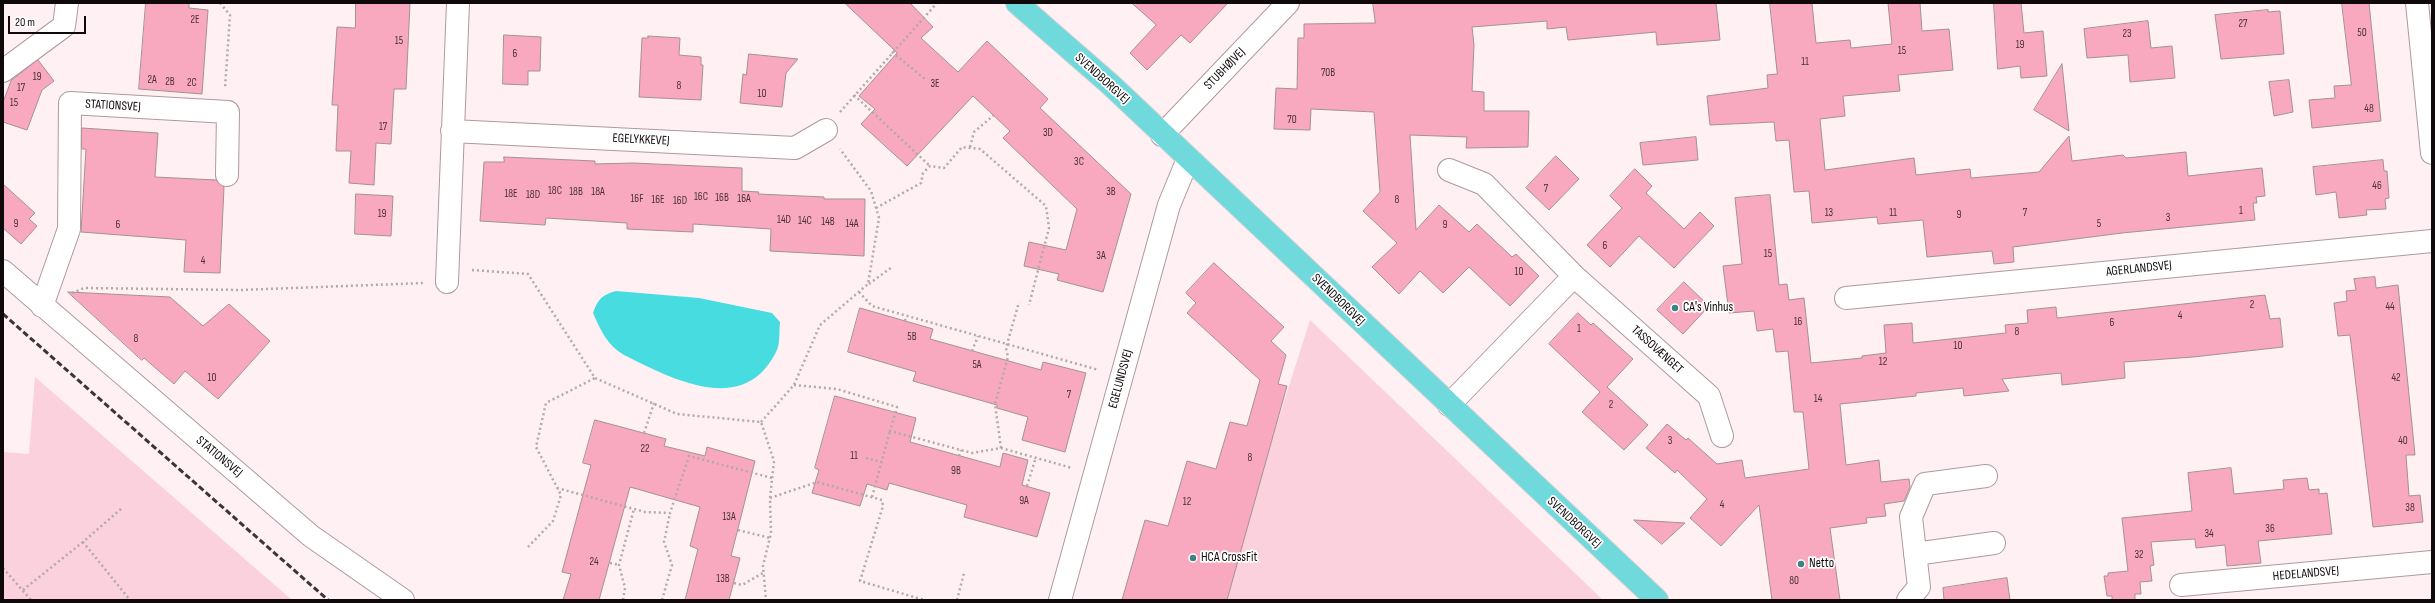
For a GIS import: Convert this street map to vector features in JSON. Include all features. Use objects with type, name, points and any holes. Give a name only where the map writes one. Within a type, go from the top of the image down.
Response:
[{"type":"main road","name":"SVENDBORGVEJ","points":[[1017,3],[1110,85],[1657,600]]},
{"type":"street","points":[[3,71],[64,26],[67,3]]},
{"type":"street","points":[[447,275],[458,3]]},
{"type":"street","name":"STUBHØJVEJ","points":[[1162,135],[1288,3]]},
{"type":"street","points":[[2417,3],[2430,120],[2432,153]]},
{"type":"street","name":"STATIONSVEJ","points":[[42,306],[69,230],[70,103],[224,112]]},
{"type":"street","points":[[224,112],[228,112],[227,175]]},
{"type":"street","name":"EGELYKKEVEJ","points":[[452,131],[795,148],[826,130]]},
{"type":"street","name":"EGELUNDSVEJ","points":[[1060,600],[1169,205],[1188,159]]},
{"type":"street","name":"TASSOVÆNGET","points":[[1449,170],[1484,184],[1574,276],[1709,396],[1722,436]]},
{"type":"street","name":"AGERLANDSVEJ","points":[[1846,298],[2432,241]]},
{"type":"street","name":"STATIONSVEJ","points":[[3,271],[311,536],[403,600]]},
{"type":"street","points":[[1449,405],[1574,276]]},
{"type":"street","points":[[1908,600],[1919,587],[1911,517],[1925,484],[1986,476]]},
{"type":"street","points":[[1915,554],[1994,543]]},
{"type":"street","name":"HEDELANDSVEJ","points":[[2181,585],[2432,562]]},
{"type":"path","points":[[220,3],[230,15],[224,112]]},
{"type":"path","points":[[868,284],[879,218],[871,191],[826,130],[854,95],[937,3]]},
{"type":"path","points":[[892,52],[924,79]]},
{"type":"path","points":[[854,95],[930,166],[944,168],[962,146],[980,149],[1046,206],[1049,228],[1029,305]]},
{"type":"path","points":[[970,147],[974,132],[994,115]]},
{"type":"path","points":[[876,208],[921,183],[923,173],[930,166]]},
{"type":"path","points":[[761,422],[794,385],[820,325],[868,284],[892,267]]},
{"type":"path","points":[[42,306],[84,288],[241,290],[447,275],[528,274],[595,378],[677,414],[761,422]]},
{"type":"path","points":[[859,292],[872,306],[1122,376]]},
{"type":"path","points":[[1001,448],[995,404],[1008,357],[1007,344],[1019,302]]},
{"type":"path","points":[[905,321],[906,316]]},
{"type":"path","points":[[972,351],[978,336]]},
{"type":"path","points":[[528,547],[553,520],[561,495],[536,447],[546,403],[595,378]]},
{"type":"path","points":[[794,385],[838,389],[897,407],[872,497]]},
{"type":"path","points":[[644,433],[654,404]]},
{"type":"path","points":[[761,422],[774,461],[770,498],[770,538],[763,566],[766,600]]},
{"type":"path","points":[[890,432],[972,453],[1001,448],[1094,474]]},
{"type":"path","points":[[959,456],[961,450]]},
{"type":"path","points":[[662,600],[672,565],[664,542],[670,513],[689,456],[772,478]]},
{"type":"path","points":[[1027,486],[1036,457]]},
{"type":"path","points":[[866,458],[882,462]]},
{"type":"path","points":[[770,498],[817,482],[882,500],[883,506],[860,582],[924,600]]},
{"type":"path","points":[[557,488],[634,509],[670,513]]},
{"type":"path","points":[[23,590],[83,542],[121,509]]},
{"type":"path","points":[[623,600],[625,588],[619,565],[634,509]]},
{"type":"path","points":[[738,530],[770,538]]},
{"type":"path","points":[[83,542],[130,600]]},
{"type":"path","points":[[610,563],[619,565]]},
{"type":"path","points":[[4,568],[31,600]]},
{"type":"path","points":[[734,583],[742,585],[764,573]]},
{"type":"path","points":[[957,600],[964,573]]},
{"type":"shaded area","points":[[1310,320],[1603,600],[1221,600]]},
{"type":"shaded area","points":[[35,377],[292,600],[3,600],[3,452],[29,454]]},
{"type":"water","points":[[616,291],[699,298],[772,313],[780,322],[778,347],[764,370],[746,383],[729,388],[712,388],[675,378],[624,355],[613,347],[605,337],[593,313],[601,298]]},
{"type":"building","points":[[146,3],[189,3],[189,8],[208,10],[202,94],[139,89]]},
{"type":"building","points":[[356,3],[410,3],[406,89],[394,89],[391,144],[376,143],[374,185],[349,183],[351,151],[336,151],[338,105],[332,105],[337,27],[355,28]]},
{"type":"building","points":[[845,3],[910,3],[933,27],[921,38],[958,72],[987,41],[1048,99],[1040,108],[1131,194],[1103,292],[1057,280],[1059,274],[1024,266],[1029,242],[1066,250],[1077,209],[1003,138],[1010,131],[973,96],[907,166],[861,124],[875,109],[859,96],[897,53]]},
{"type":"building","points":[[1132,3],[1228,3],[1190,43],[1181,35],[1147,70],[1130,53],[1156,25]]},
{"type":"building","points":[[1373,3],[1716,3],[1720,40],[1657,45],[1656,32],[1568,40],[1566,27],[1547,29],[1547,21],[1472,27],[1474,45],[1472,91],[1484,92],[1484,111],[1529,111],[1528,147],[1466,148],[1467,137],[1410,135],[1416,230],[1439,205],[1469,232],[1477,224],[1512,257],[1516,254],[1539,276],[1510,306],[1469,267],[1443,293],[1420,271],[1399,294],[1372,267],[1397,243],[1363,211],[1380,192],[1374,112],[1311,109],[1310,130],[1274,129],[1276,88],[1297,89],[1298,38],[1304,38],[1304,24],[1375,23]]},
{"type":"building","points":[[1770,3],[1812,3],[1816,43],[1850,40],[1851,48],[1892,44],[1888,3],[1920,3],[1922,31],[1949,29],[1953,70],[1898,75],[1900,91],[1843,96],[1845,116],[1820,119],[1825,170],[1914,158],[1916,175],[1970,169],[1971,178],[2039,172],[2069,136],[2072,161],[2123,155],[2126,158],[2186,152],[2188,176],[2262,168],[2265,196],[2256,197],[2257,203],[2253,203],[2255,220],[2122,233],[2013,247],[2014,262],[1994,264],[1992,251],[1927,257],[1923,220],[1878,224],[1877,217],[1812,223],[1809,191],[1794,192],[1789,140],[1776,141],[1774,122],[1710,125],[1707,96],[1768,88],[1767,75],[1777,74]]},
{"type":"building","points":[[1994,3],[2021,3],[2024,33],[2043,31],[2047,76],[2021,78],[2020,66],[1998,69]]},
{"type":"building","points":[[2342,3],[2369,3],[2381,121],[2312,128],[2309,100],[2335,98],[2334,86],[2351,85]]},
{"type":"building","points":[[2268,10],[2268,12],[2280,11],[2284,54],[2221,59],[2215,15]]},
{"type":"building","points":[[2148,21],[2151,48],[2172,46],[2175,78],[2130,82],[2128,55],[2087,58],[2084,29]]},
{"type":"building","points":[[504,35],[541,37],[540,71],[528,71],[528,85],[503,84]]},
{"type":"building","points":[[648,36],[680,38],[679,55],[701,57],[701,65],[703,65],[701,100],[639,97],[642,38],[648,38]]},
{"type":"building","points":[[749,54],[798,59],[786,73],[782,107],[740,103],[743,74],[746,75]]},
{"type":"building","points":[[38,60],[54,81],[42,90],[27,130],[3,122],[3,102],[11,81]]},
{"type":"building","points":[[2062,64],[2069,131],[2034,110]]},
{"type":"building","points":[[2289,80],[2293,112],[2274,116],[2269,82]]},
{"type":"building","points":[[82,128],[158,133],[155,177],[216,180],[224,187],[220,273],[184,272],[186,240],[81,232],[86,149],[82,149]]},
{"type":"building","points":[[1696,137],[1698,160],[1643,165],[1640,143]]},
{"type":"building","points":[[1556,156],[1579,179],[1549,210],[1526,188]]},
{"type":"building","points":[[504,157],[595,161],[595,164],[633,163],[742,168],[742,191],[759,192],[758,194],[824,197],[824,199],[865,199],[864,256],[770,251],[771,229],[693,224],[693,232],[627,229],[627,223],[546,218],[545,225],[480,221],[484,162],[504,162]]},
{"type":"building","points":[[2383,160],[2384,171],[2387,171],[2389,198],[2385,199],[2386,209],[2366,210],[2367,215],[2339,218],[2336,192],[2316,195],[2313,167]]},
{"type":"building","points":[[1635,169],[1652,186],[1646,193],[1684,229],[1700,212],[1714,226],[1674,268],[1639,236],[1610,267],[1587,245],[1622,208],[1610,196]]},
{"type":"building","points":[[3,184],[35,213],[29,219],[37,226],[21,244],[3,228]]},
{"type":"building","points":[[356,194],[393,196],[391,236],[355,234]]},
{"type":"building","points":[[1770,195],[1779,285],[1787,284],[1789,300],[1804,298],[1811,363],[1862,358],[1862,356],[1886,353],[1884,325],[1912,323],[1913,343],[2006,333],[2005,325],[2028,323],[2027,310],[2056,307],[2057,318],[2265,295],[2270,319],[2280,318],[2283,347],[2193,357],[2124,362],[2125,378],[2062,385],[2061,373],[2002,379],[2009,391],[1964,396],[1963,388],[1916,393],[1916,396],[1840,404],[1846,465],[1879,460],[1881,482],[1909,479],[1910,487],[1904,501],[1884,504],[1886,516],[1866,518],[1867,523],[1830,528],[1840,600],[1772,600],[1759,505],[1721,546],[1690,518],[1707,499],[1677,470],[1675,473],[1646,448],[1667,424],[1686,440],[1688,438],[1717,464],[1742,460],[1745,478],[1809,469],[1803,412],[1794,412],[1788,351],[1776,352],[1773,329],[1757,331],[1754,311],[1729,313],[1723,266],[1742,264],[1735,198]]},
{"type":"building","points":[[1214,263],[1284,327],[1271,341],[1286,355],[1278,384],[1287,386],[1227,600],[1122,600],[1145,520],[1168,526],[1187,461],[1216,469],[1230,422],[1247,426],[1260,380],[1187,313],[1196,303],[1186,293]]},
{"type":"building","points":[[2375,277],[2376,288],[2398,285],[2415,455],[2406,455],[2409,496],[2420,495],[2423,522],[2373,527],[2350,335],[2338,336],[2334,303],[2347,301],[2346,291],[2356,290],[2354,279]]},
{"type":"building","points":[[1684,282],[1709,306],[1683,334],[1657,310]]},
{"type":"building","points":[[68,292],[170,297],[203,326],[229,304],[270,341],[218,399],[185,371],[174,384],[144,358],[142,360]]},
{"type":"building","points":[[860,308],[933,329],[930,339],[1041,370],[1043,362],[1086,373],[1065,452],[1022,440],[1028,417],[997,408],[997,405],[913,381],[916,372],[848,352]]},
{"type":"building","points":[[1578,313],[1591,325],[1593,323],[1633,359],[1607,387],[1648,425],[1624,450],[1582,412],[1600,392],[1549,344]]},
{"type":"building","points":[[835,396],[916,418],[910,442],[1000,467],[1003,453],[1028,460],[1022,485],[1050,493],[1037,537],[964,517],[967,505],[889,483],[887,490],[867,484],[860,506],[812,493],[819,470],[815,468]]},
{"type":"building","points":[[595,420],[666,439],[664,446],[705,456],[707,447],[755,461],[731,556],[740,558],[729,600],[685,600],[698,549],[690,546],[700,507],[630,487],[599,600],[563,600],[571,574],[562,572],[591,465],[583,463]]},
{"type":"building","points":[[2231,468],[2234,494],[2284,489],[2283,480],[2307,478],[2309,490],[2319,489],[2319,494],[2327,493],[2332,534],[2258,541],[2261,563],[2227,566],[2225,545],[2196,548],[2195,539],[2151,542],[2154,565],[2150,566],[2152,581],[2140,582],[2141,594],[2135,594],[2135,600],[2112,600],[2112,596],[2107,596],[2104,576],[2108,576],[2108,573],[2128,571],[2122,518],[2192,511],[2188,473]]},
{"type":"building","points":[[1634,520],[1685,523],[1662,544]]},
{"type":"building","points":[[2007,578],[2010,600],[1944,600],[1943,588]]},
{"type":"railway","points":[[3,314],[328,600]]},
{"type":"place","name":"CA's Vinhus","points":[[1675,308]]},
{"type":"place","name":"HCA CrossFit","points":[[1193,558]]},
{"type":"place","name":"Netto","points":[[1801,564]]}]
